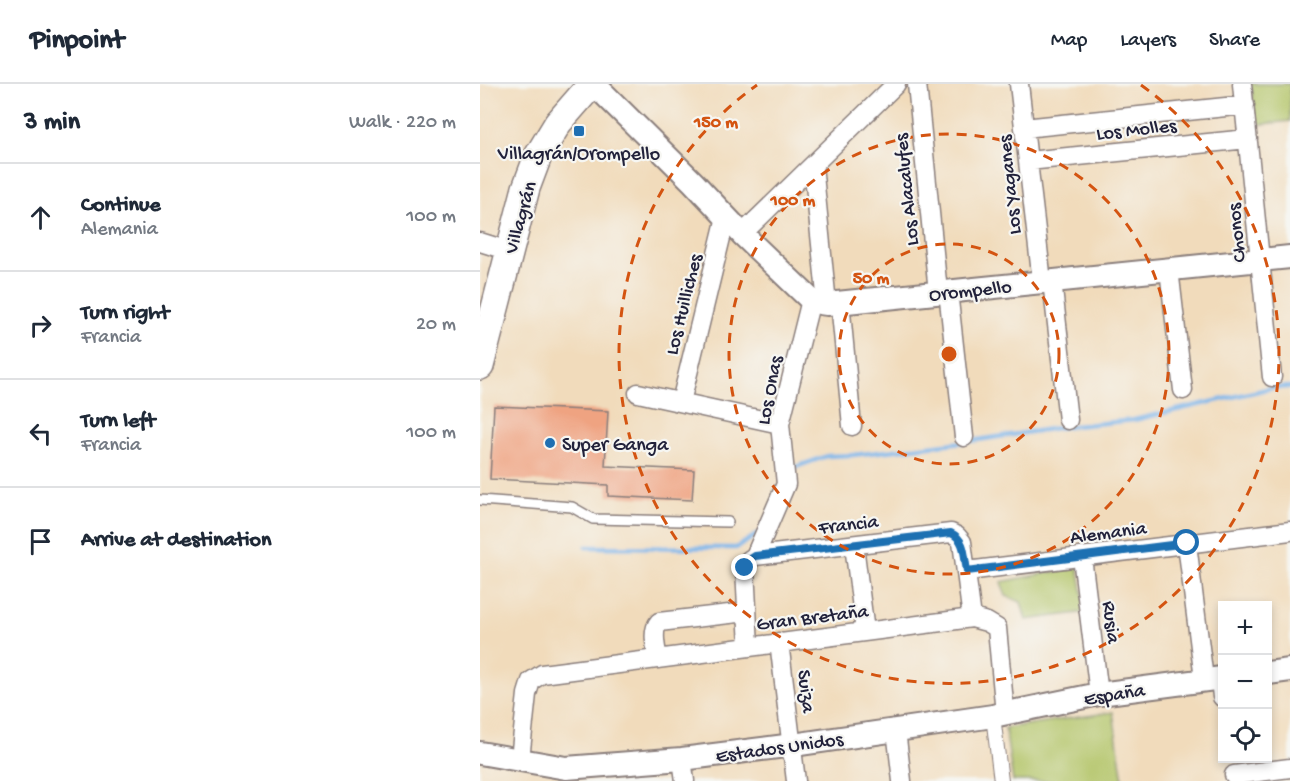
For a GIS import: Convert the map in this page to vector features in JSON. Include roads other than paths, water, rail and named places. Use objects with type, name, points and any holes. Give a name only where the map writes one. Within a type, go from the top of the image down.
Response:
[{"type":"main road","name":"Villagrán","points":[[480,366],[526,188],[538,156],[558,123],[593,84]]},
{"type":"street","points":[[593,84],[693,182],[742,234],[826,302]]},
{"type":"street","points":[[742,234],[896,84]]},
{"type":"street","name":"Los Alacalufes","points":[[917,84],[964,437]]},
{"type":"street","name":"Los Yaganes","points":[[1019,84],[1028,161],[1068,420]]},
{"type":"street","name":"Chonos","points":[[1242,84],[1272,377]]},
{"type":"street","name":"Los Molles","points":[[1024,128],[1245,105]]},
{"type":"street","name":"Los Molles","points":[[1028,161],[1248,140]]},
{"type":"street","name":"Los Onas","points":[[813,165],[826,302],[852,426]]},
{"type":"street","name":"Los Huilliches","points":[[681,402],[726,217]]},
{"type":"street","points":[[480,242],[509,251]]},
{"type":"street","name":"Orompello","points":[[826,302],[1290,257]]},
{"type":"street","points":[[1169,269],[1184,390]]},
{"type":"street","name":"Los Onas","points":[[755,556],[785,478],[780,424],[826,302]]},
{"type":"street","points":[[638,393],[780,424]]},
{"type":"street","name":"Francia","points":[[755,556],[951,533],[962,542],[972,618]]},
{"type":"street","name":"Alemania","points":[[967,571],[1187,543],[1290,533]]},
{"type":"street","points":[[1187,543],[1217,683]]},
{"type":"street","points":[[854,545],[866,632]]},
{"type":"street","points":[[749,647],[745,568],[749,560],[755,556]]},
{"type":"street","name":"Rusia","points":[[1082,557],[1099,694]]},
{"type":"street","name":"Gran Bretaña","points":[[658,659],[654,630],[659,622],[747,612]]},
{"type":"street","points":[[972,618],[987,622],[996,628],[1001,781]]},
{"type":"street","name":"Gran Bretaña","points":[[520,759],[531,681],[542,674],[972,618]]},
{"type":"street","name":"Suiza","points":[[779,642],[796,781]]},
{"type":"street","points":[[1272,672],[1290,670]]},
{"type":"street","name":"España","points":[[999,715],[1099,694],[1217,683]]},
{"type":"street","name":"Estados Unidos","points":[[480,753],[520,759],[567,775],[684,770],[793,745],[999,715]]},
{"type":"street","points":[[896,730],[902,781]]},
{"type":"street","points":[[1234,772],[1290,768]]},
{"type":"lane","points":[[480,500],[572,507],[592,519],[728,522]]},
{"type":"waterway","points":[[790,473],[793,468],[827,456],[853,455],[1134,420],[1271,388],[1290,387]]},
{"type":"waterway","points":[[586,547],[736,548],[758,534]]},
{"type":"place","name":"Villagrán/Orompello","points":[[579,131]]},
{"type":"place","name":"Super Ganga","points":[[550,443]]}]
